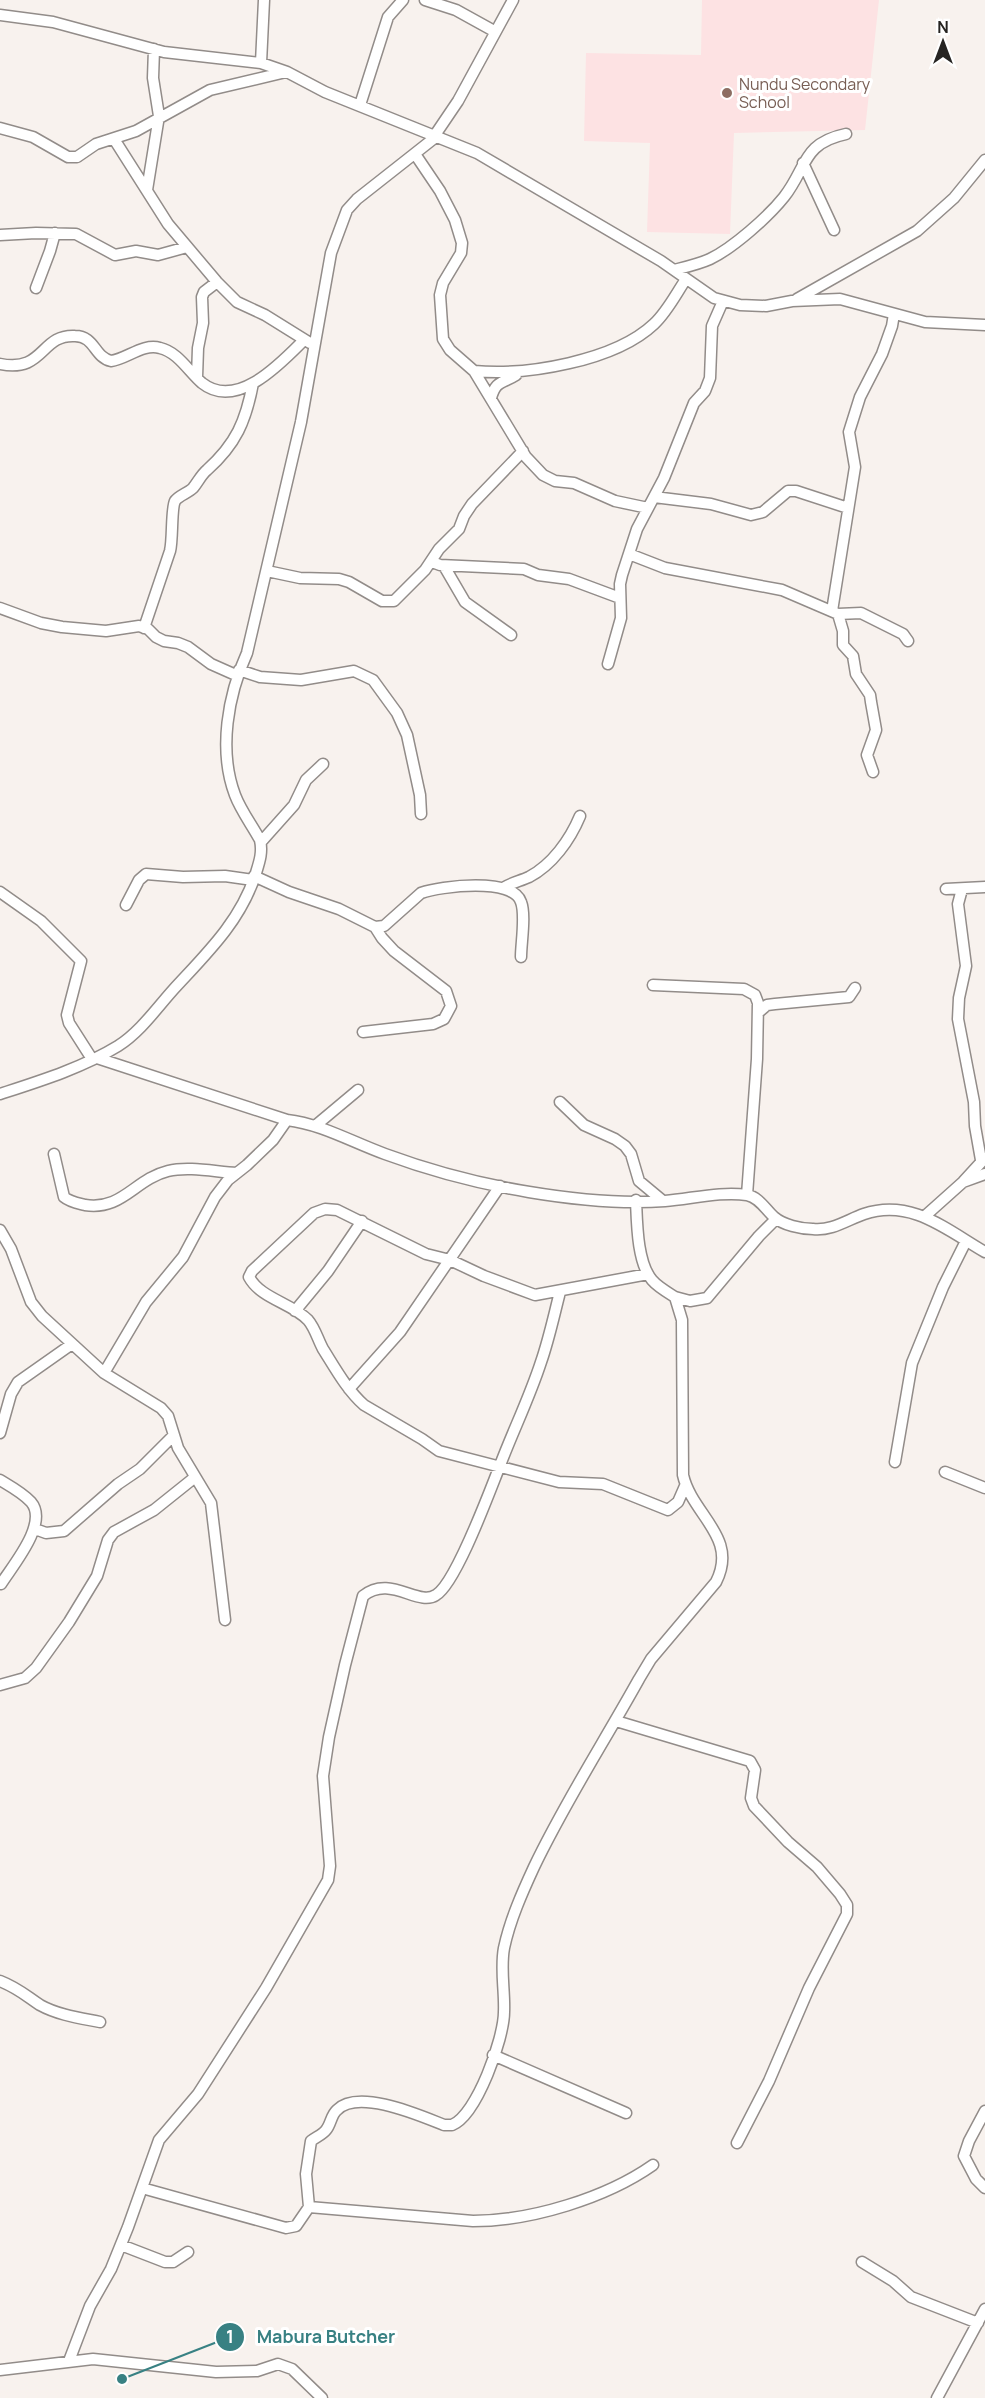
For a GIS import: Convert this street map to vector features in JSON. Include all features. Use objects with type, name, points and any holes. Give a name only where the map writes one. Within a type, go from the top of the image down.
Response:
[{"type":"street","points":[[261,63],[264,0]]},
{"type":"street","points":[[360,105],[388,17],[403,0]]},
{"type":"street","points":[[424,0],[456,10],[494,31]]},
{"type":"street","points":[[0,1094],[53,1077],[120,1045],[141,1027],[214,947],[241,909],[261,856],[261,842],[235,796],[230,778],[228,717],[239,673],[247,653],[302,422],[331,253],[347,210],[357,199],[436,135],[458,101],[494,31],[513,0]]},
{"type":"street","points":[[0,15],[53,22],[153,49],[261,63],[287,72],[325,92],[477,153],[674,270],[714,298],[723,301],[766,306],[792,301],[840,299],[925,322],[985,325]]},
{"type":"street","points":[[147,190],[159,116],[153,78],[153,49]]},
{"type":"street","points":[[0,128],[33,137],[71,157],[77,157],[96,144],[136,130],[210,90],[287,72]]},
{"type":"street","points":[[674,270],[709,260],[750,231],[784,196],[803,163],[822,141],[846,134]]},
{"type":"street","points":[[114,139],[168,224],[217,282],[237,302],[265,315],[315,346]]},
{"type":"street","points":[[415,154],[440,191],[460,232],[461,253],[443,283],[440,295],[443,339],[450,350],[474,371],[530,462],[550,480],[574,483],[615,501],[648,508]]},
{"type":"street","points":[[792,301],[917,231],[954,198],[985,160]]},
{"type":"street","points":[[803,163],[834,230]]},
{"type":"street","points":[[0,235],[55,233],[84,236],[115,255],[136,251],[158,255],[187,247]]},
{"type":"street","points":[[36,288],[51,251],[55,233]]},
{"type":"street","points":[[474,371],[495,373],[520,371],[569,363],[632,340],[656,322],[686,279]]},
{"type":"street","points":[[197,377],[198,348],[203,323],[202,297],[204,292],[217,282]]},
{"type":"street","points":[[608,664],[621,618],[620,584],[629,554],[637,529],[678,445],[694,403],[705,391],[710,378],[712,326],[723,301]]},
{"type":"street","points":[[873,772],[867,755],[876,730],[870,695],[856,674],[853,656],[843,645],[843,631],[835,612],[855,467],[849,432],[860,397],[875,369],[892,326],[894,314]]},
{"type":"street","points":[[0,364],[16,367],[25,365],[57,340],[65,336],[74,336],[89,339],[102,358],[111,362],[149,347],[159,347],[180,361],[211,389],[223,391],[234,390],[253,383],[277,367],[304,339]]},
{"type":"street","points":[[491,398],[493,388],[498,383],[515,376],[520,371]]},
{"type":"street","points":[[144,628],[173,541],[173,505],[176,499],[192,489],[206,470],[215,464],[232,444],[247,414],[253,383]]},
{"type":"street","points":[[267,571],[300,578],[339,579],[389,602],[399,597],[432,562],[439,549],[459,529],[472,504],[523,451]]},
{"type":"street","points":[[654,497],[702,502],[752,515],[763,512],[788,491],[796,491],[848,508]]},
{"type":"street","points":[[629,554],[665,568],[782,590],[808,603],[835,612],[861,613],[903,634],[908,641]]},
{"type":"street","points":[[432,562],[444,566],[524,569],[538,575],[569,579],[620,598]]},
{"type":"street","points":[[444,566],[465,602],[511,635]]},
{"type":"street","points":[[1,611],[62,627],[98,631],[131,626],[144,628],[156,638],[188,647],[211,664],[260,677],[301,680],[354,671],[373,680],[397,712],[407,735],[420,795],[420,814]]},
{"type":"street","points":[[261,842],[294,805],[306,780],[323,764]]},
{"type":"street","points":[[503,888],[547,865],[554,858],[580,816]]},
{"type":"street","points":[[126,905],[139,880],[146,874],[254,878],[339,909],[375,927],[394,951],[446,992],[451,1006],[444,1019],[433,1024],[363,1032]]},
{"type":"street","points":[[375,927],[384,926],[421,893],[471,885],[503,888],[514,892],[521,902],[521,957]]},
{"type":"street","points":[[946,889],[985,887]]},
{"type":"street","points":[[925,1216],[963,1182],[983,1159],[975,1126],[974,1102],[958,1019],[959,998],[966,966],[958,904],[962,889]]},
{"type":"street","points":[[0,892],[41,921],[81,962],[67,1015],[69,1023],[95,1058],[286,1120],[306,1122],[401,1159],[500,1186],[531,1192],[600,1199],[663,1201],[747,1195],[757,1199],[776,1220],[814,1230],[832,1228],[875,1211],[894,1210],[925,1216],[985,1252]]},
{"type":"street","points":[[653,985],[744,989],[755,995],[760,1011],[747,1195]]},
{"type":"street","points":[[760,1011],[767,1005],[849,997],[855,988]]},
{"type":"street","points":[[315,1126],[358,1090]]},
{"type":"street","points":[[560,1102],[585,1125],[615,1138],[625,1146],[631,1154],[639,1181],[663,1201]]},
{"type":"street","points":[[104,1373],[146,1302],[183,1257],[215,1197],[228,1180],[273,1140],[286,1120]]},
{"type":"street","points":[[54,1154],[64,1197],[70,1201],[93,1206],[114,1203],[142,1183],[172,1170],[237,1173]]},
{"type":"street","points":[[963,1182],[985,1174]]},
{"type":"street","points":[[349,1389],[400,1332],[500,1186]]},
{"type":"street","points":[[636,1200],[637,1237],[648,1274],[653,1281],[675,1296],[690,1301],[707,1298],[759,1236],[776,1220]]},
{"type":"street","points":[[648,1274],[535,1295],[484,1276],[450,1260],[426,1254],[362,1221],[337,1210],[326,1209],[314,1213],[252,1271],[249,1277],[253,1283],[280,1303],[308,1319],[349,1389],[364,1405],[422,1438],[439,1451],[559,1482],[603,1485],[668,1510],[678,1502],[686,1486]]},
{"type":"street","points":[[295,1311],[328,1271],[362,1221]]},
{"type":"street","points":[[0,1230],[11,1250],[31,1302],[104,1373],[161,1408],[168,1416],[173,1436],[194,1478],[211,1503],[225,1620]]},
{"type":"street","points":[[895,1462],[912,1363],[942,1287],[966,1241]]},
{"type":"street","points":[[69,2361],[90,2306],[111,2269],[121,2245],[159,2140],[165,2130],[198,2094],[266,1988],[328,1880],[330,1866],[323,1776],[345,1665],[358,1608],[363,1596],[372,1589],[380,1587],[429,1598],[438,1594],[452,1574],[487,1502],[499,1467],[524,1412],[542,1361],[560,1292]]},
{"type":"street","points":[[142,2188],[286,2228],[296,2226],[309,2207],[306,2174],[311,2141],[328,2129],[337,2109],[356,2103],[395,2105],[444,2125],[452,2125],[468,2113],[475,2103],[493,2055],[504,2014],[503,1951],[520,1897],[562,1810],[651,1659],[716,1582],[722,1570],[723,1559],[716,1534],[686,1486],[683,1475],[682,1320],[675,1296]]},
{"type":"street","points":[[0,1433],[11,1394],[18,1382],[72,1344]]},
{"type":"street","points":[[35,1529],[58,1534],[64,1531],[118,1484],[146,1464],[173,1436]]},
{"type":"street","points":[[945,1472],[985,1488]]},
{"type":"street","points":[[0,1685],[26,1678],[36,1668],[69,1622],[97,1576],[108,1540],[114,1532],[154,1510],[194,1478]]},
{"type":"street","points":[[0,1480],[22,1494],[33,1505],[36,1515],[35,1529],[1,1584]]},
{"type":"street","points":[[616,1720],[750,1761],[754,1770],[751,1798],[754,1806],[788,1842],[817,1867],[847,1905],[847,1914],[841,1929],[810,1988],[769,2081],[737,2143]]},
{"type":"street","points":[[0,1981],[24,1991],[41,2005],[63,2014],[99,2022]]},
{"type":"street","points":[[493,2055],[626,2113]]},
{"type":"street","points":[[985,2111],[969,2141],[964,2156],[976,2179],[985,2188]]},
{"type":"street","points":[[309,2207],[473,2221],[498,2221],[547,2210],[599,2194],[635,2178],[653,2165]]},
{"type":"street","points":[[121,2245],[165,2262],[173,2262],[188,2252]]},
{"type":"street","points":[[862,2262],[893,2281],[911,2297],[978,2323]]},
{"type":"street","points":[[937,2398],[985,2309]]},
{"type":"street","points":[[0,2370],[93,2359],[216,2372],[257,2371],[278,2364],[292,2369],[311,2390],[322,2398]]},
{"type":"shaded area","name":"Nundu Secondary School","points":[[702,0],[879,0],[865,130],[734,133],[730,234],[647,232],[650,143],[584,141],[586,53],[701,55]]},
{"type":"place","name":"Nundu Secondary School","points":[[727,93]]},
{"type":"place","name":"Mabura Butcher","points":[[122,2379]]}]
